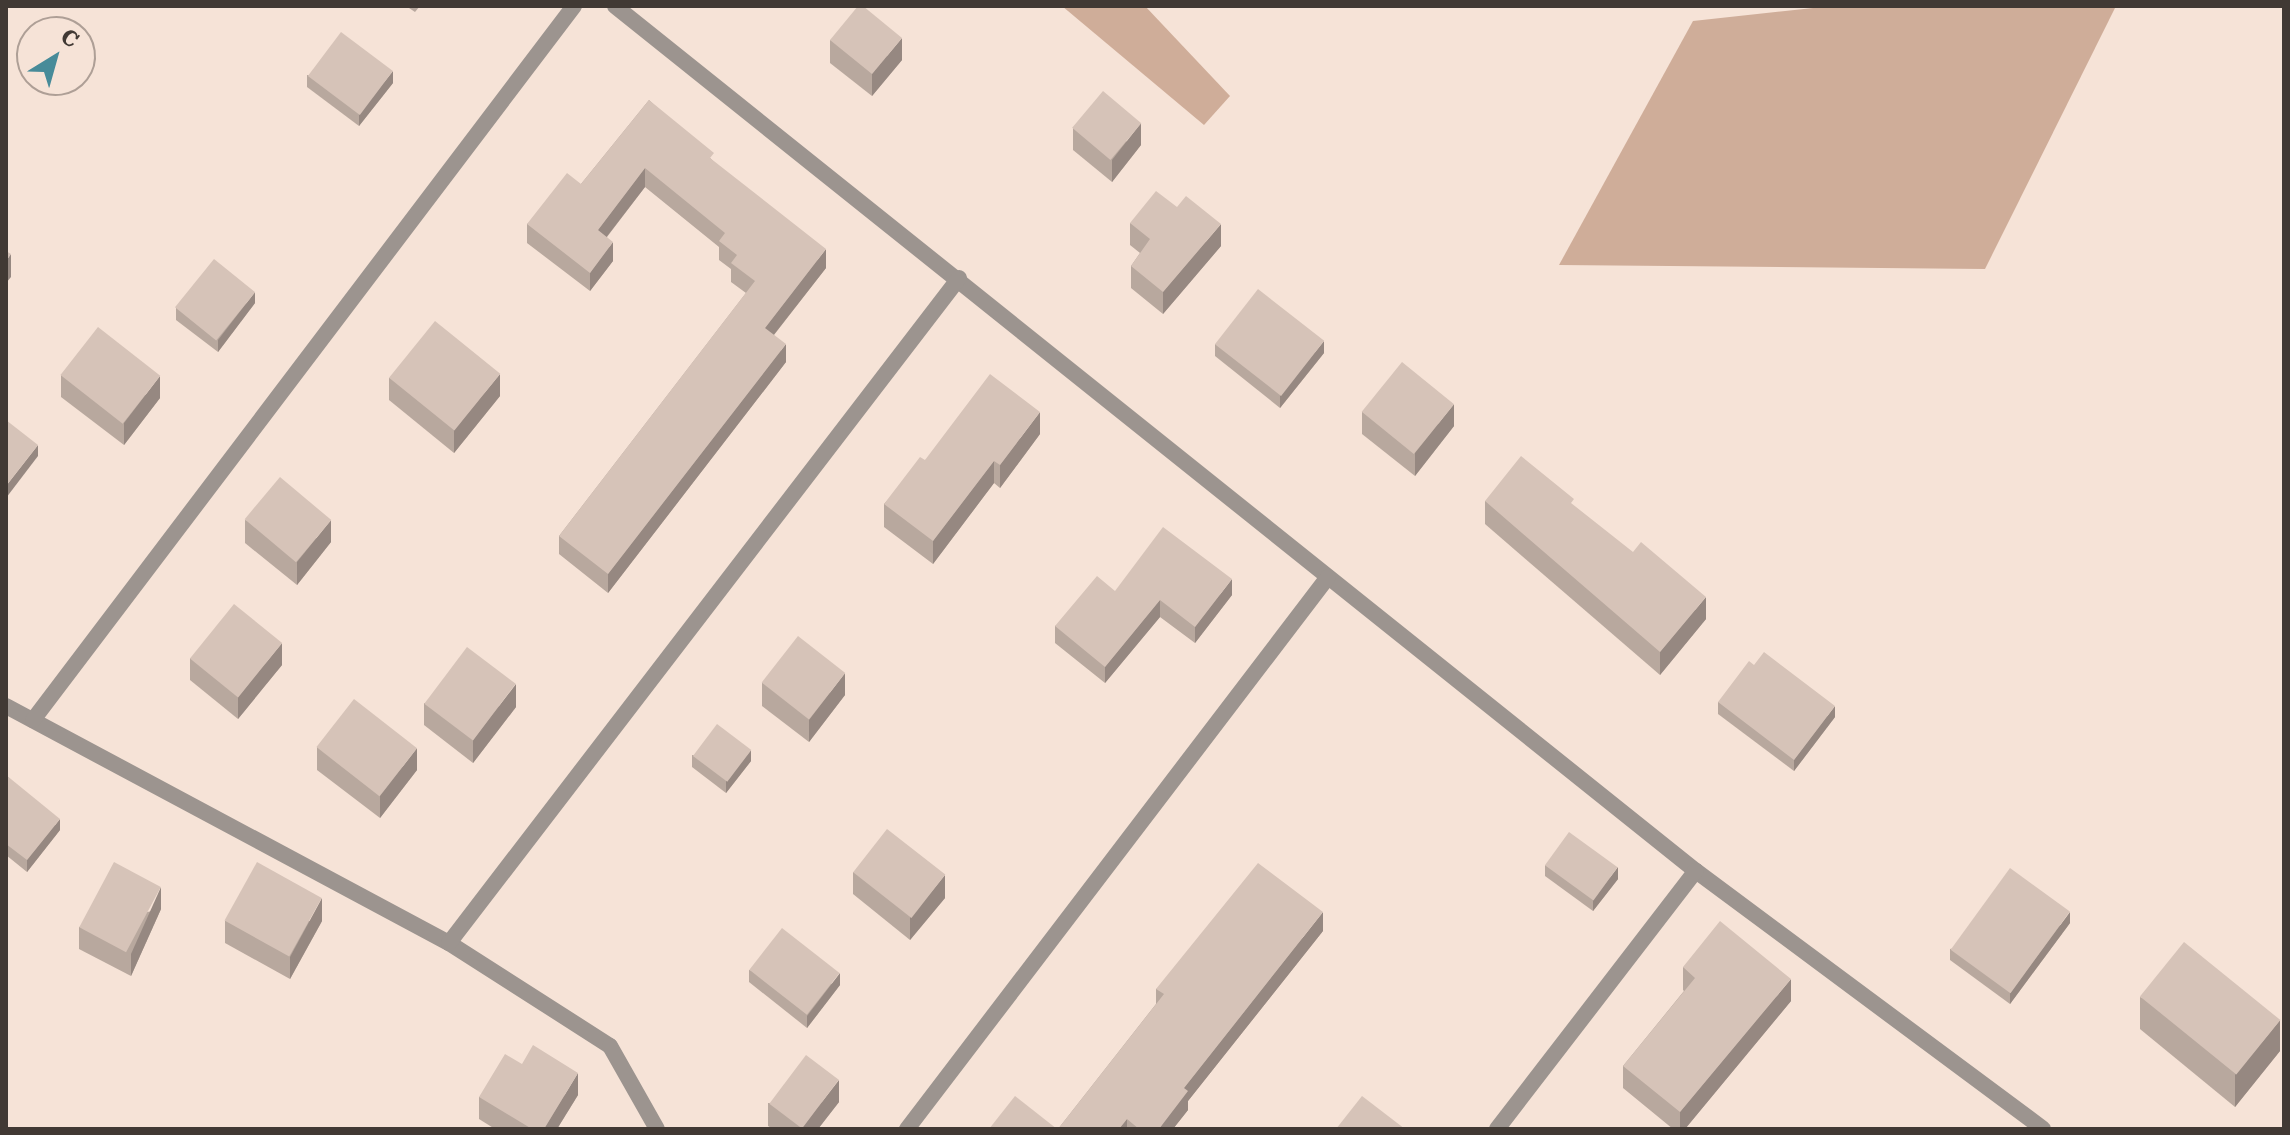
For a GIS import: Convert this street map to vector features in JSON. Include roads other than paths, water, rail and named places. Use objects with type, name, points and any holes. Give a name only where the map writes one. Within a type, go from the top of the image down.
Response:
[{"type":"lane","points":[[33,720],[574,6]]},
{"type":"lane","points":[[615,6],[959,278],[1696,871],[2043,1129]]},
{"type":"lane","points":[[449,943],[959,278]]},
{"type":"lane","points":[[907,1129],[1328,577]]},
{"type":"lane","points":[[6,706],[449,943],[610,1046],[657,1129]]},
{"type":"lane","points":[[1497,1129],[1696,871]]}]
